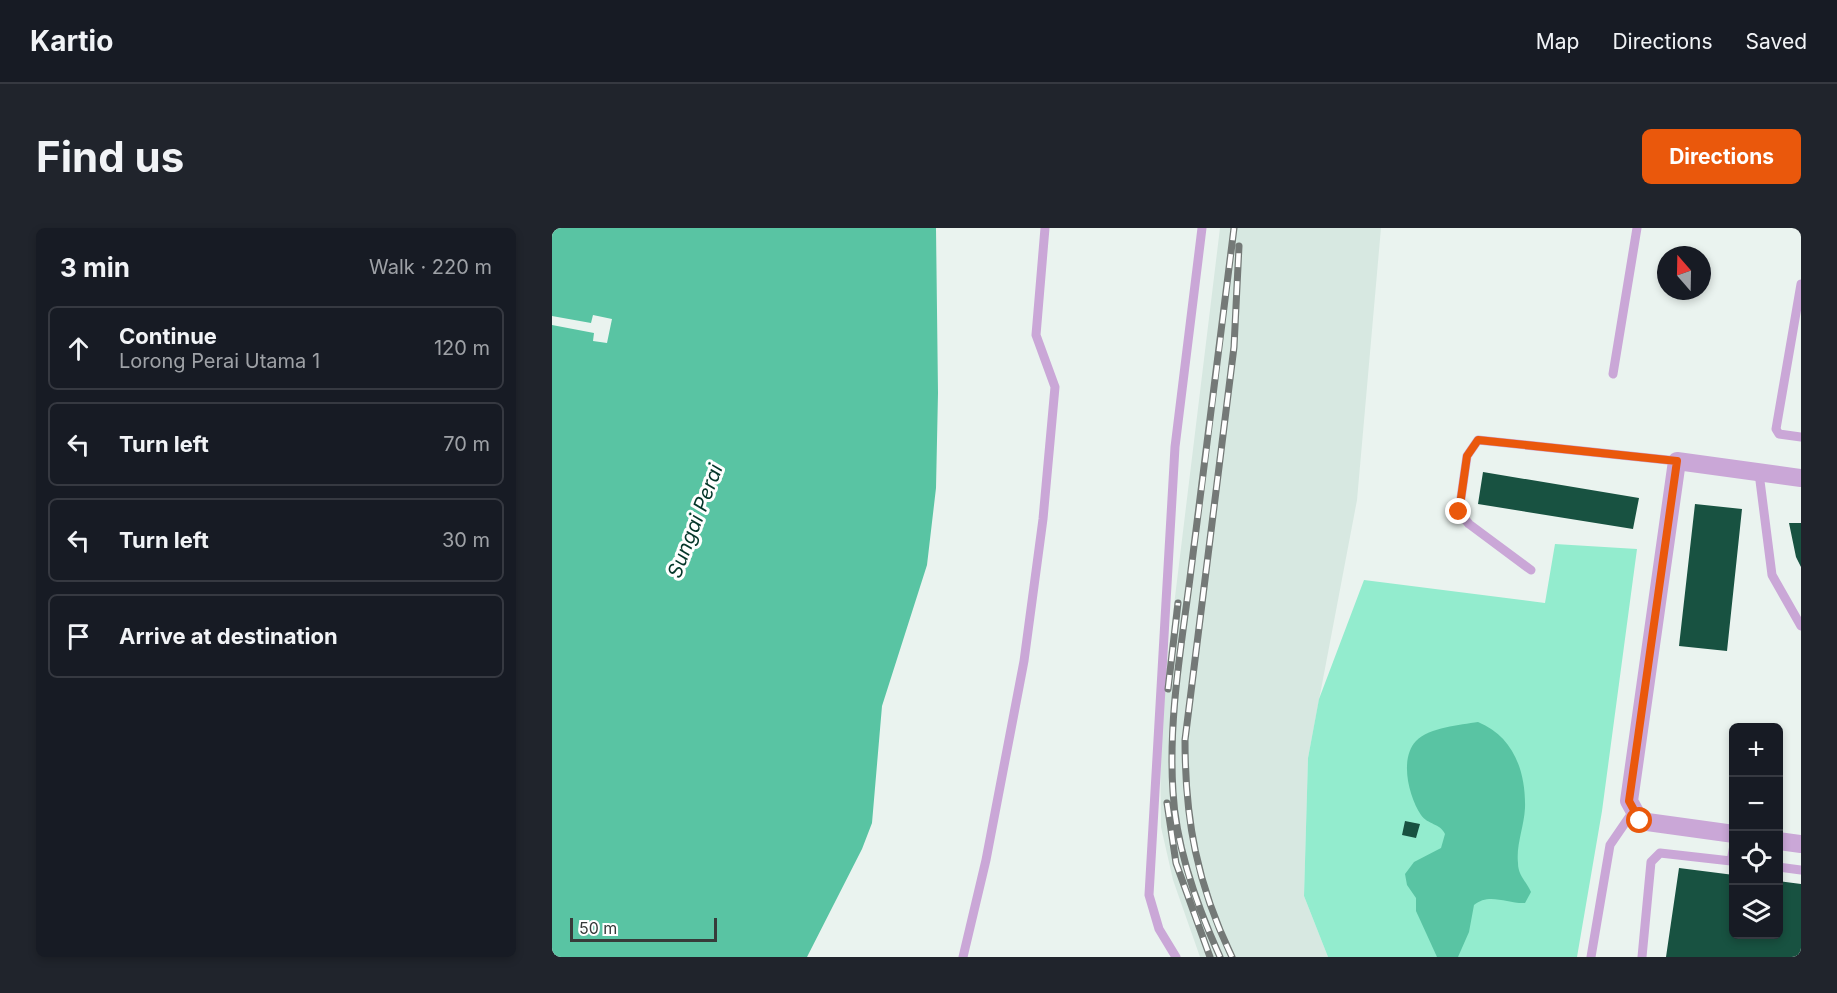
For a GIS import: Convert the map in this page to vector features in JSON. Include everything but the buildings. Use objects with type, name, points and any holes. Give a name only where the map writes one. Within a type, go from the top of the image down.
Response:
[{"type":"street","points":[[1729,833],[1637,815],[1629,801],[1677,461],[1801,478]]},
{"type":"street","points":[[1783,842],[1801,844]]},
{"type":"lane","points":[[963,957],[986,860],[1024,661],[1043,519],[1055,387],[1036,335],[1045,228]]},
{"type":"lane","points":[[1176,957],[1159,929],[1149,895],[1175,447],[1202,228]]},
{"type":"lane","points":[[1613,374],[1637,228]]},
{"type":"lane","points":[[1801,284],[1776,429],[1779,434],[1801,437]]},
{"type":"lane","points":[[1531,570],[1469,524],[1459,512],[1467,456],[1478,440],[1677,461]]},
{"type":"lane","points":[[1759,472],[1772,575],[1801,626]]},
{"type":"lane","points":[[1591,957],[1610,845],[1637,815]]},
{"type":"lane","points":[[1642,957],[1651,861],[1660,853],[1729,861]]},
{"type":"lane","points":[[1783,868],[1801,870]]},
{"type":"shaded area","points":[[1220,228],[1381,228],[1357,500],[1308,758],[1304,896],[1328,957],[1200,957],[1173,880],[1161,827],[1160,720]]},
{"type":"shaded area","points":[[1555,544],[1637,549],[1602,811],[1577,957],[1328,957],[1304,896],[1308,758],[1319,699],[1364,580],[1545,603]]},
{"type":"water","name":"Sungai Perai","points":[[552,228],[936,228],[938,393],[936,488],[927,565],[882,706],[872,823],[862,849],[807,957],[552,957]]},
{"type":"water","points":[[1478,722],[1500,736],[1509,746],[1520,768],[1525,808],[1518,849],[1518,868],[1531,892],[1525,903],[1486,899],[1474,905],[1469,932],[1458,957],[1437,957],[1416,911],[1416,898],[1407,885],[1405,874],[1414,862],[1441,848],[1445,834],[1443,830],[1427,821],[1417,807],[1408,778],[1408,758],[1416,741],[1422,736],[1446,727]]},
{"type":"pier","points":[[593,315],[612,319],[607,343],[593,341],[594,333],[552,325],[552,316],[591,323]]},
{"type":"railway","points":[[1220,957],[1203,918],[1178,834],[1173,792],[1172,736],[1180,653],[1234,228]]},
{"type":"railway","points":[[1232,957],[1210,904],[1195,851],[1187,797],[1185,740],[1234,347],[1239,246]]},
{"type":"railway","points":[[1168,689],[1178,603]]},
{"type":"railway","points":[[1167,803],[1176,863],[1210,957]]},
{"type":"route","points":[[1459,512],[1467,456],[1478,440],[1677,461],[1629,801],[1640,821]]}]
